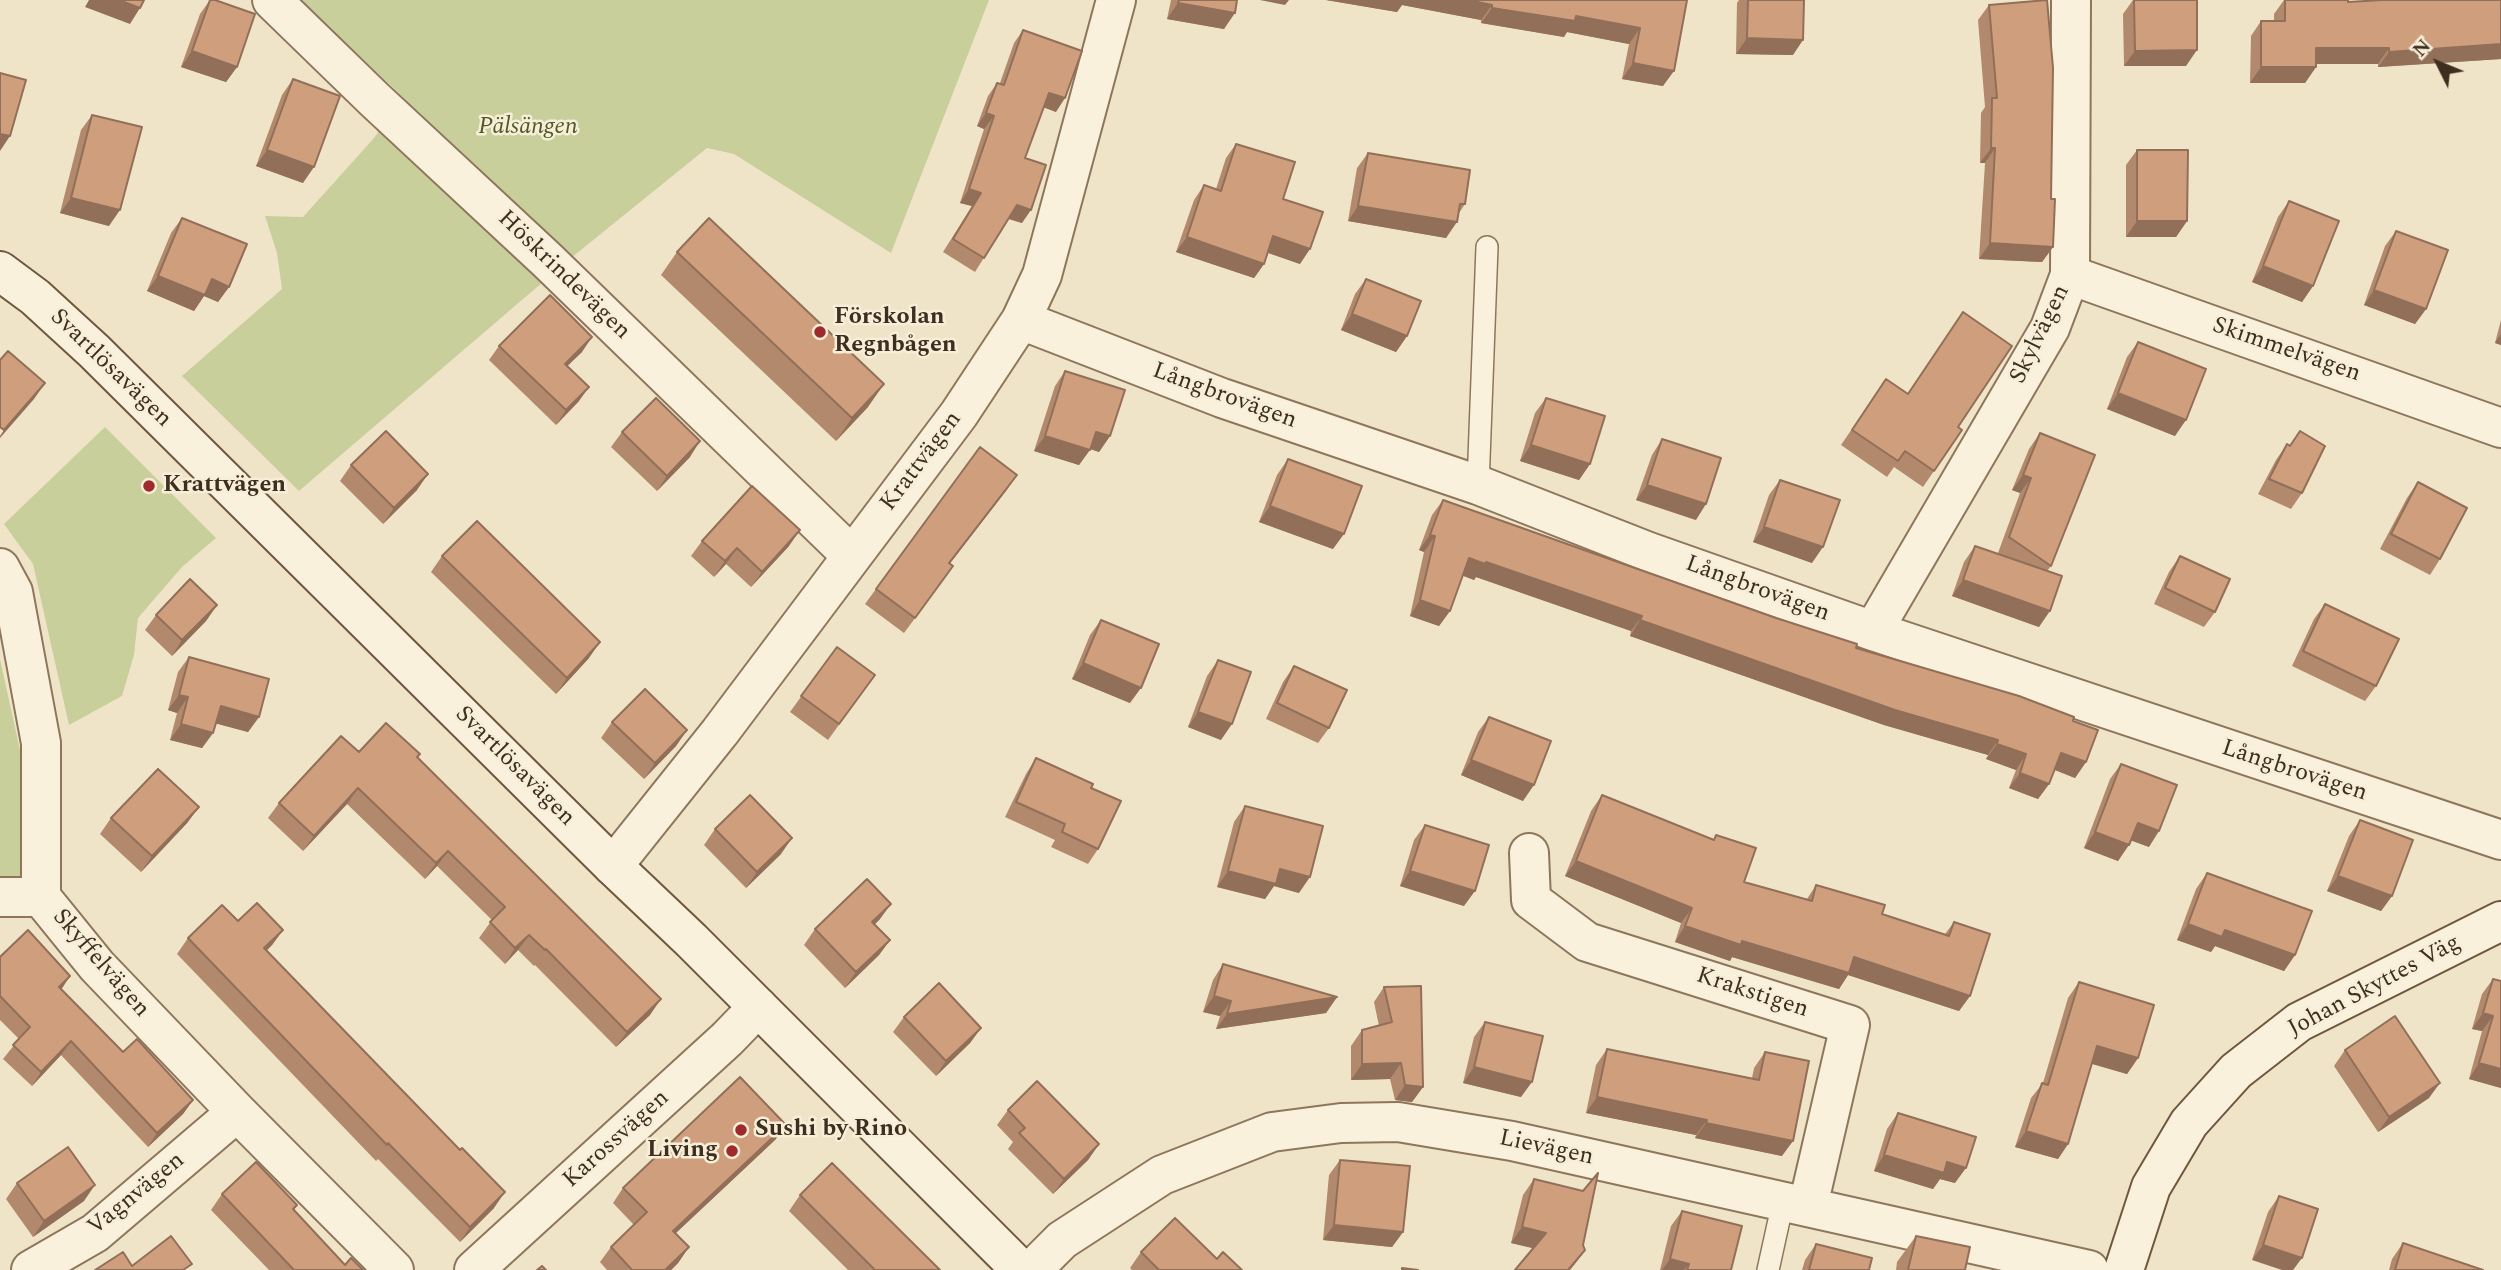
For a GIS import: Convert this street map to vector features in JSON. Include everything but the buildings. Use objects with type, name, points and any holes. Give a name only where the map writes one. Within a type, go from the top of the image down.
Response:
[{"type":"street","name":"Höskrindevägen","points":[[272,0],[547,260],[852,555]]},
{"type":"street","name":"Krattvägen","points":[[613,866],[720,732],[959,414],[1021,320],[1042,275],[1116,0]]},
{"type":"street","name":"Skylvägen","points":[[1872,631],[2050,328],[2070,275],[2071,0]]},
{"type":"street","name":"Svartlösavägen","points":[[0,271],[35,297],[94,351],[1021,1270]]},
{"type":"street","name":"Skimmelvägen","points":[[2070,275],[2501,428]]},
{"type":"street","name":"Långbrovägen","points":[[1021,320],[1222,398],[1478,485],[1648,552],[1872,631],[2501,841]]},
{"type":"street","name":"Skyffelvägen","points":[[0,568],[13,592],[41,743],[41,897],[97,966],[394,1270]]},
{"type":"street","name":"Krakstigen","points":[[1529,853],[1531,900],[1587,942],[1850,1025],[1796,1204]]},
{"type":"street","points":[[0,898],[41,897]]},
{"type":"street","name":"Johan Skyttes Väg","points":[[2124,1270],[2151,1186],[2189,1123],[2236,1071],[2299,1022],[2501,921]]},
{"type":"street","name":"Karossvägen","points":[[474,1270],[727,1039],[758,1007]]},
{"type":"street","name":"Vagnvägen","points":[[31,1270],[95,1233],[237,1112]]},
{"type":"street","name":"Lievägen","points":[[1032,1270],[1062,1240],[1162,1175],[1272,1132],[1341,1123],[1398,1122],[1512,1140],[2089,1270]]},
{"type":"lane","points":[[1478,485],[1488,247]]},
{"type":"lane","points":[[1768,1270],[1796,1204]]},
{"type":"green space","name":"Pälsängen","points":[[300,0],[989,0],[891,253],[734,154],[707,148],[571,258],[299,491],[182,376],[282,289],[277,253],[265,216],[303,217],[374,138],[403,97]]},
{"type":"green space","points":[[105,427],[216,538],[182,567],[138,618],[134,655],[122,696],[69,725],[33,564],[4,524]]},
{"type":"green space","points":[[0,659],[20,750],[29,864],[14,887],[0,886]]},
{"type":"place","name":"Förskolan Regnbågen","points":[[820,332]]},
{"type":"place","name":"Krattvägen","points":[[149,486]]},
{"type":"place","name":"Sushi by Rino","points":[[741,1130]]},
{"type":"place","name":"Living","points":[[732,1151]]}]
